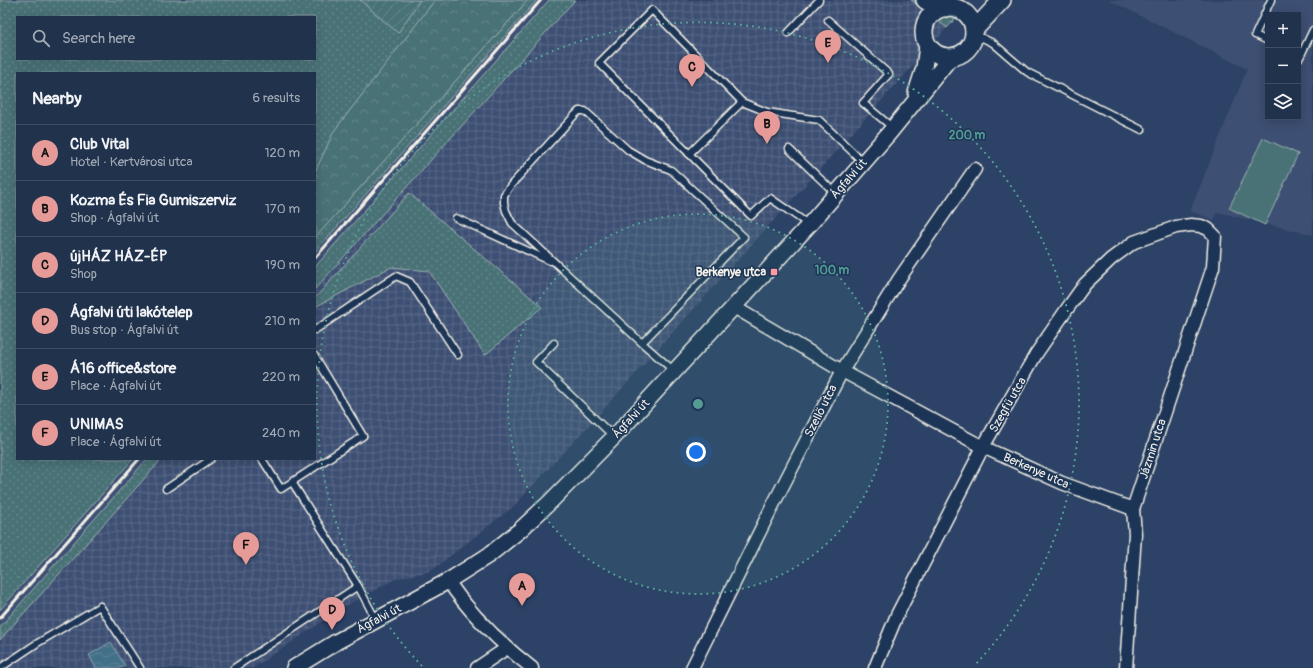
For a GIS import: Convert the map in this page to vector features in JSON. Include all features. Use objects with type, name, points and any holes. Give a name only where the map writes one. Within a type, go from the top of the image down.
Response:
[{"type":"main road","points":[[966,14],[991,0]]},
{"type":"main road","points":[[974,32],[972,24],[966,14],[954,8],[932,5],[924,29],[927,46],[937,55],[950,58],[956,57],[967,50],[974,32],[1002,0]]},
{"type":"street","name":"Ágfalvi út","points":[[912,104],[924,68],[927,46]]},
{"type":"street","name":"Ágfalvi út","points":[[294,668],[336,642],[448,581],[489,555],[520,530],[549,503],[614,437],[809,225],[893,128],[950,58]]},
{"type":"street","name":"Szellő utca","points":[[692,668],[842,371],[899,279],[975,169]]},
{"type":"street","name":"Szegfű utca","points":[[875,668],[897,615],[983,447],[1036,354],[1066,309],[1086,284],[1111,259],[1134,242],[1176,227],[1191,225],[1201,226],[1208,229],[1215,236]]},
{"type":"street","name":"Jázmin utca","points":[[1126,668],[1135,534],[1133,509],[1213,267],[1215,236]]},
{"type":"street","name":"Berkenye utca","points":[[734,307],[842,371],[983,447],[1062,483],[1133,509]]},
{"type":"street","points":[[448,581],[473,615],[507,648],[532,668]]},
{"type":"street","points":[[477,668],[507,648]]},
{"type":"lane","points":[[788,33],[819,0]]},
{"type":"lane","points":[[1266,12],[1271,0]]},
{"type":"lane","points":[[809,225],[770,198],[751,216],[599,63],[652,10],[742,102],[767,112],[818,120],[863,162]]},
{"type":"lane","points":[[1265,13],[1255,35],[1265,40]]},
{"type":"lane","points":[[828,20],[889,74],[863,103],[893,128]]},
{"type":"lane","points":[[1301,53],[1313,30]]},
{"type":"lane","points":[[974,32],[994,44],[1027,72],[1142,130]]},
{"type":"lane","points":[[689,154],[742,102]]},
{"type":"lane","points":[[642,343],[744,237],[671,170],[645,160],[628,150],[585,110],[575,115],[511,185],[504,195],[506,211],[512,223],[555,264],[642,343],[674,371]]},
{"type":"lane","points":[[789,149],[836,194]]},
{"type":"lane","points":[[456,218],[555,264]]},
{"type":"lane","points":[[316,329],[396,276],[410,282],[458,355]]},
{"type":"lane","points":[[554,343],[536,362],[614,437]]},
{"type":"lane","points":[[263,460],[281,488],[363,436],[316,358]]},
{"type":"lane","points":[[166,489],[210,460]]},
{"type":"lane","points":[[292,482],[358,586],[376,620]]},
{"type":"lane","points":[[234,668],[358,586]]},
{"type":"lane","points":[[0,668],[36,644],[100,606],[140,668]]},
{"type":"shaded area","points":[[537,0],[549,0],[316,266],[316,251]]},
{"type":"shaded area","points":[[575,0],[911,0],[947,28],[592,422],[514,506],[431,571],[395,579],[347,605],[253,668],[0,668],[0,640],[161,460],[316,460],[316,288]]},
{"type":"shaded area","points":[[1109,0],[1313,0],[1313,235],[1217,212],[1214,220],[1190,211],[1247,69]]},
{"type":"shaded area","points":[[132,460],[146,460],[0,627],[0,610]]},
{"type":"green space","points":[[0,0],[537,0],[316,251],[316,72],[16,72],[16,460],[132,460],[0,610]]},
{"type":"green space","points":[[360,0],[420,0],[398,33]]},
{"type":"green space","points":[[435,0],[528,0],[316,237],[316,170],[334,131]]},
{"type":"green space","points":[[549,0],[575,0],[316,288],[316,266]]},
{"type":"green space","points":[[911,0],[962,0],[968,4],[947,28]]},
{"type":"green space","points":[[1263,138],[1298,154],[1265,225],[1229,208]]},
{"type":"green space","points":[[409,193],[542,307],[485,355],[429,271],[391,267],[316,306],[316,297]]},
{"type":"green space","points":[[146,460],[161,460],[0,640],[0,627]]},
{"type":"water","points":[[111,642],[125,666],[121,668],[96,668],[89,655]]},
{"type":"railway","points":[[316,257],[541,0]]},
{"type":"railway","points":[[0,618],[138,460]]},
{"type":"place","name":"Á16 office&store","points":[[828,63]]},
{"type":"place","name":"újHÁZ HÁZ-ÉP","points":[[692,87]]},
{"type":"place","name":"Kozma És Fia Gumiszerviz","points":[[767,144]]},
{"type":"place","name":"Berkenye utca","points":[[774,272]]},
{"type":"place","name":"UNIMAS","points":[[246,565]]},
{"type":"place","name":"Club Vital","points":[[522,606]]},
{"type":"place","name":"Ágfalvi úti lakótelep","points":[[332,630]]}]
